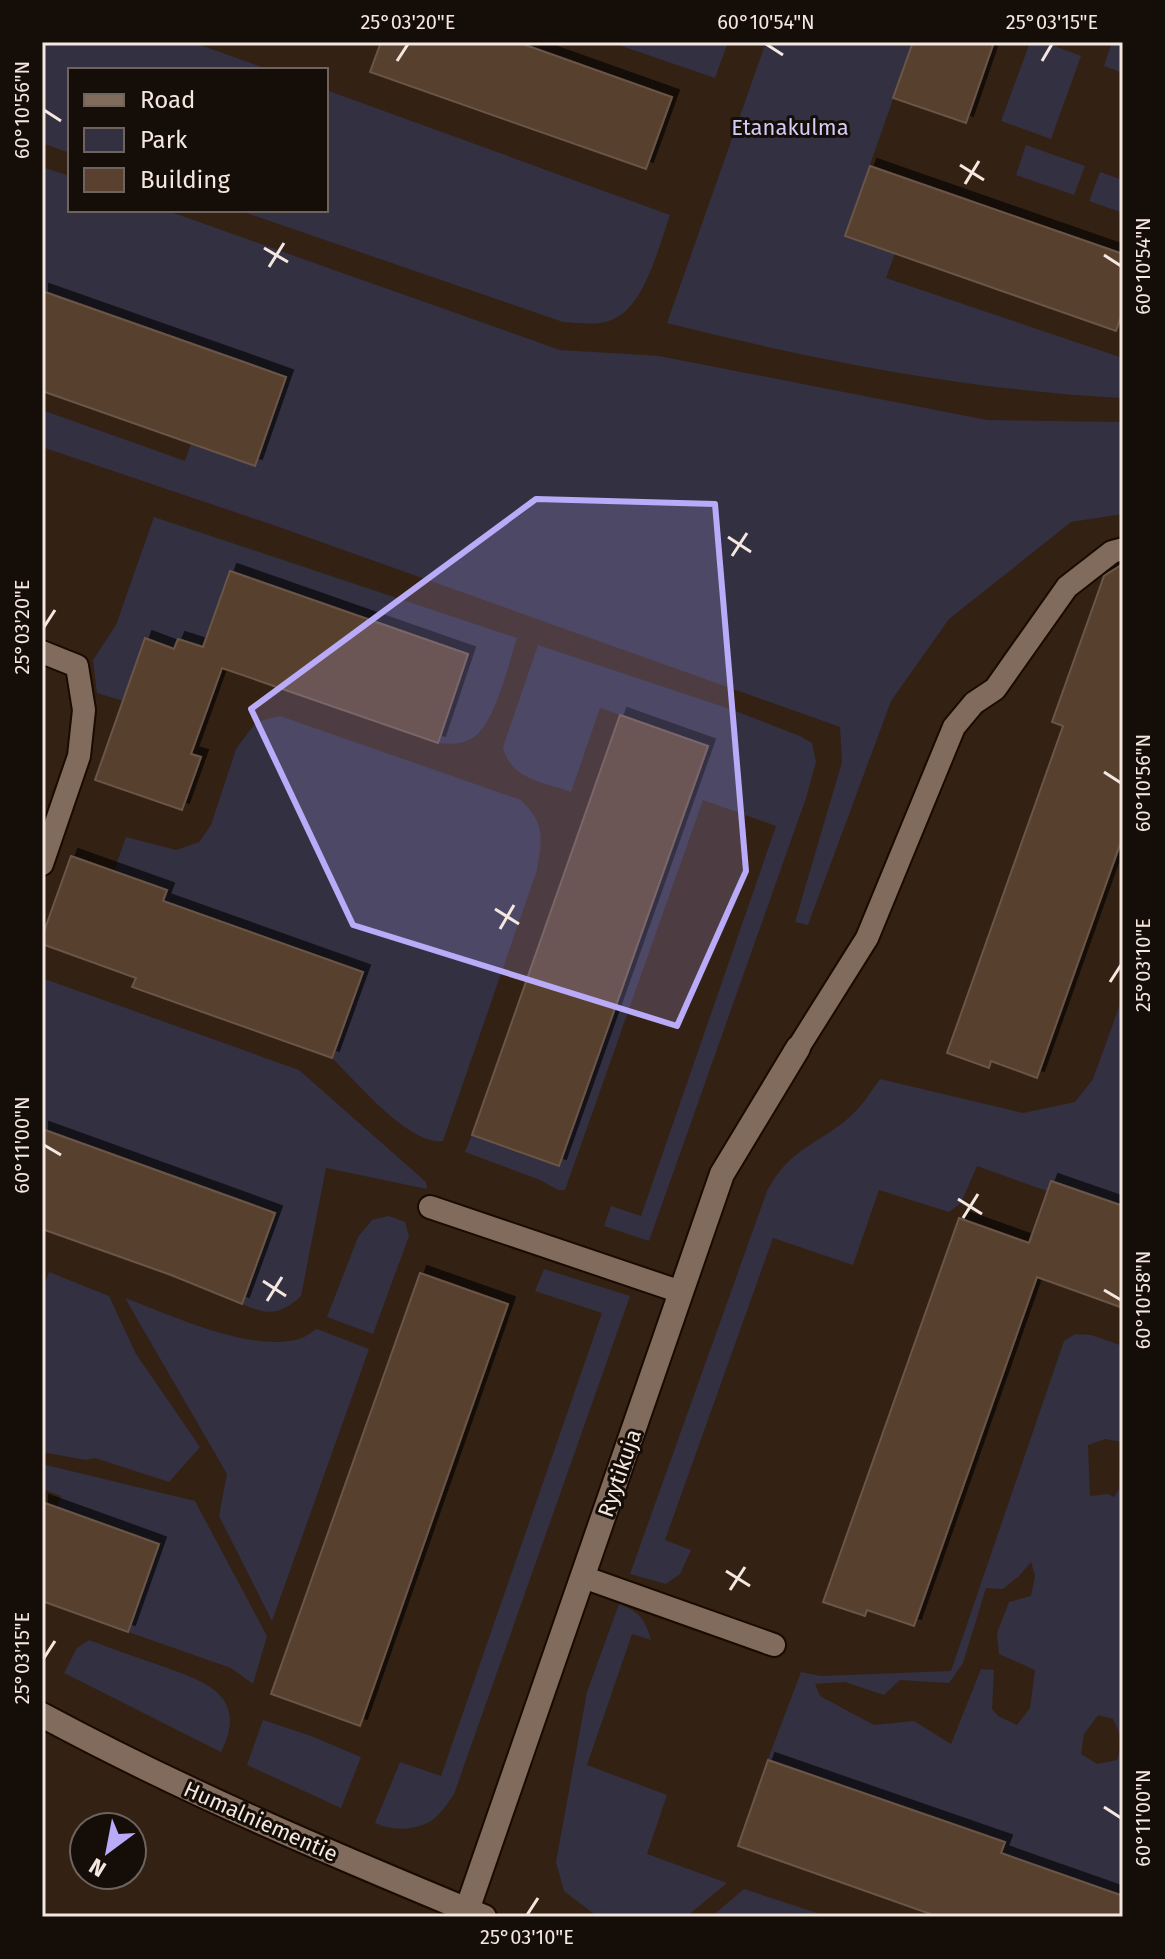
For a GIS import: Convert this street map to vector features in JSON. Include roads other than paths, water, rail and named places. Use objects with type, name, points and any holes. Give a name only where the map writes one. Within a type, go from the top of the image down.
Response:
[{"type":"street","name":"Ryytikuja","points":[[475,1913],[583,1577],[722,1174],[798,1048]]},
{"type":"street","name":"Humalniementie","points":[[42,1715],[238,1814],[475,1913]]},
{"type":"lane","points":[[798,1048],[867,938],[954,727],[974,703],[995,689],[1067,587],[1112,552],[1123,549]]},
{"type":"lane","points":[[42,652],[77,666],[84,710],[79,756],[42,864]]},
{"type":"lane","points":[[430,1207],[681,1292]]},
{"type":"lane","points":[[583,1577],[774,1645]]},
{"type":"park label","name":"Etanakulma","points":[[790,127]]}]
